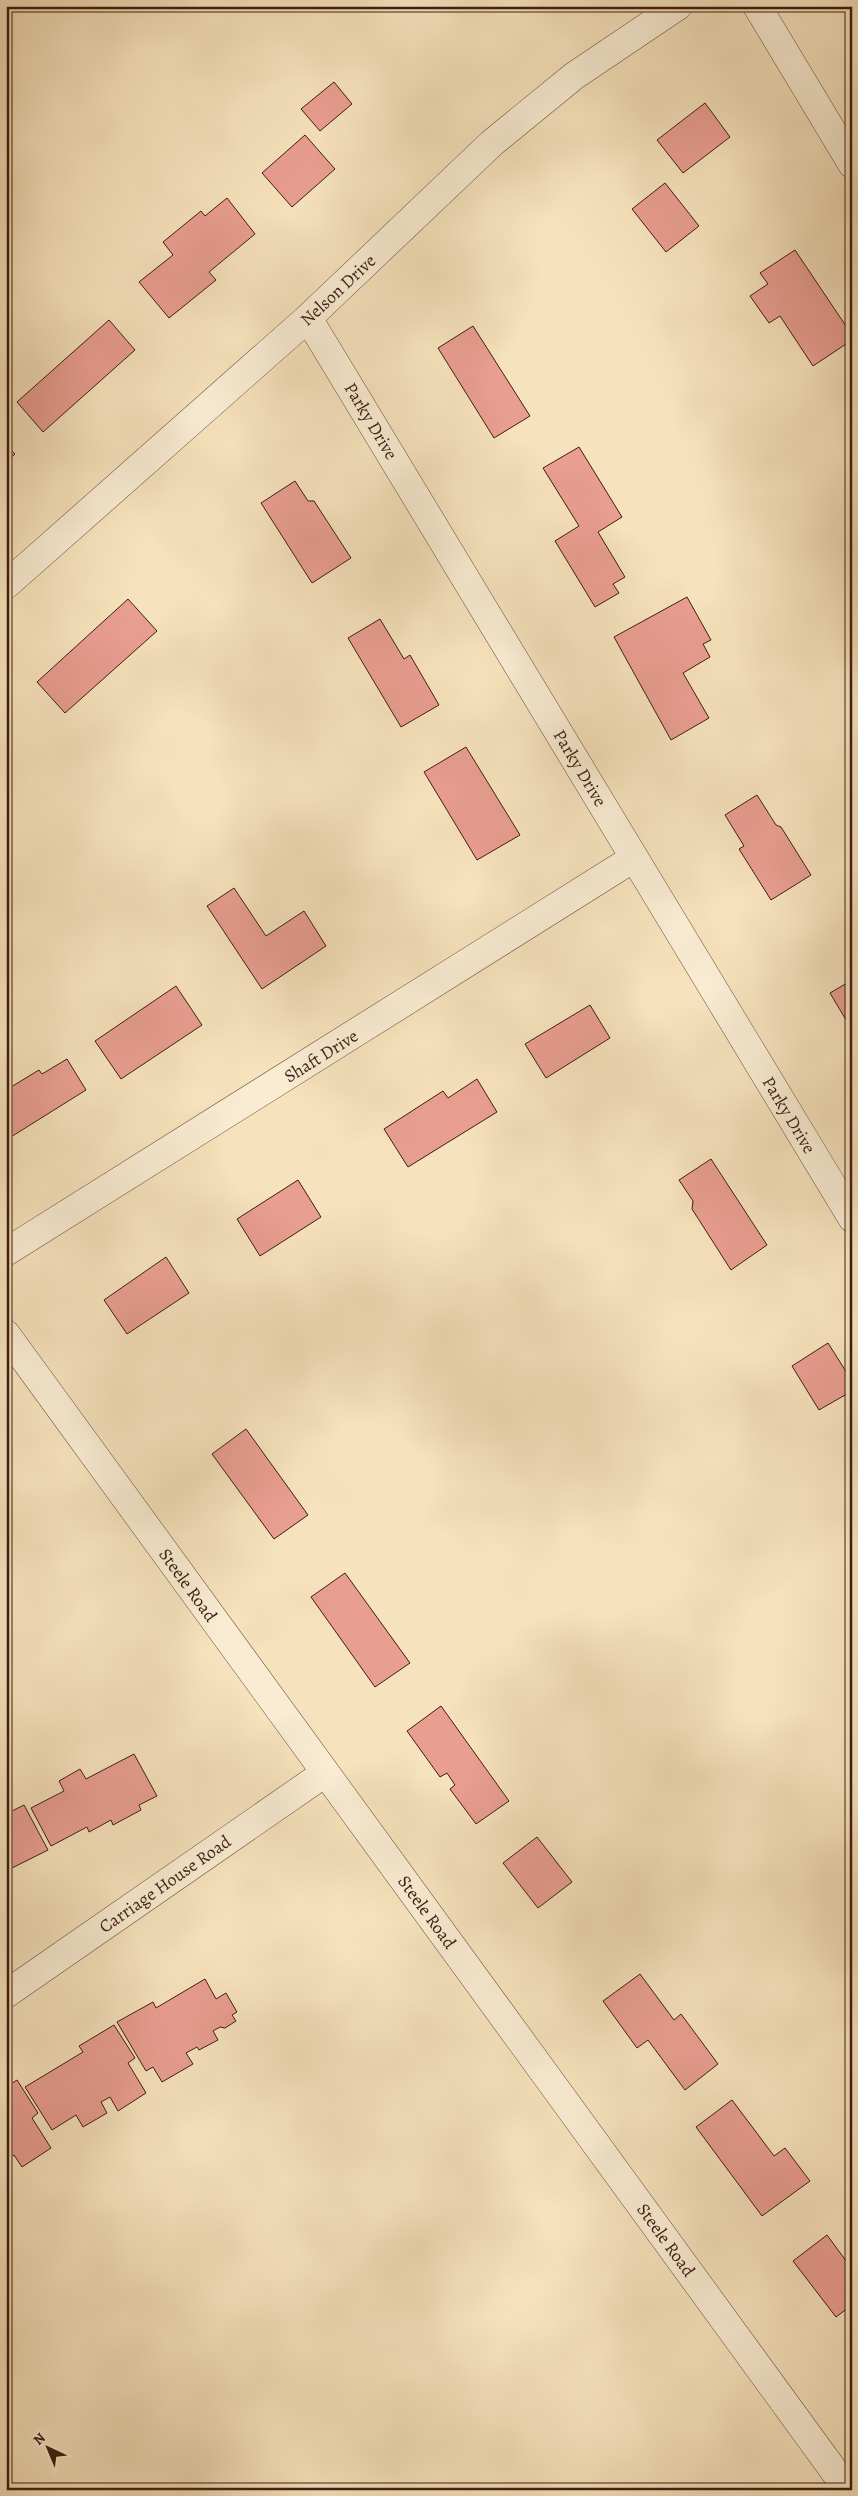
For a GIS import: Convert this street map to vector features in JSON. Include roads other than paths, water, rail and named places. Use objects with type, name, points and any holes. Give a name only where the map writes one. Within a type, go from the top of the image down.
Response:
[{"type":"street","name":"Nelson Drive","points":[[6,585],[308,318],[492,143],[574,76],[678,6]]},
{"type":"street","points":[[757,6],[852,164]]},
{"type":"street","name":"Parky Drive","points":[[308,318],[852,1218]]},
{"type":"street","name":"Shaft Drive","points":[[6,1252],[634,858]]},
{"type":"street","name":"Steele Road","points":[[6,1334],[848,2490]]},
{"type":"street","name":"Carriage House Road","points":[[6,1994],[325,1773]]}]
